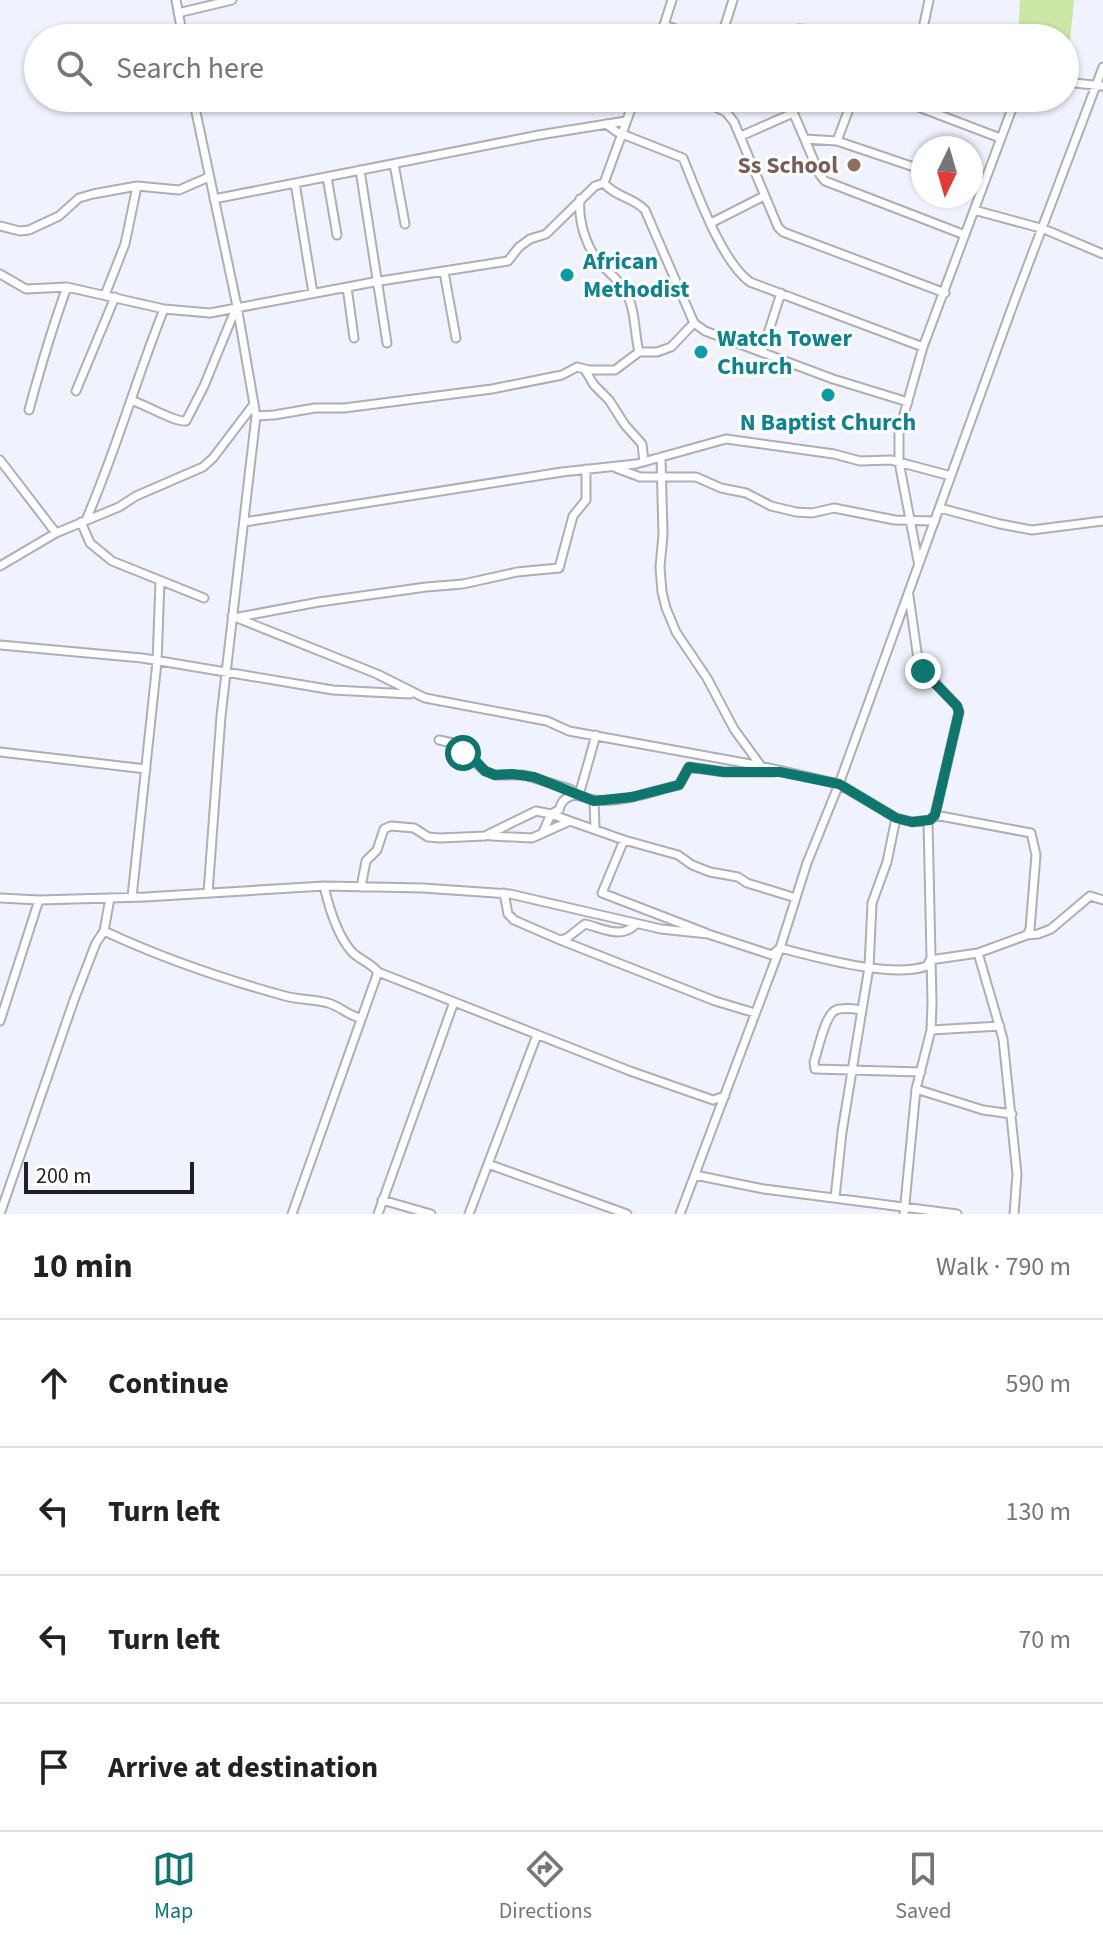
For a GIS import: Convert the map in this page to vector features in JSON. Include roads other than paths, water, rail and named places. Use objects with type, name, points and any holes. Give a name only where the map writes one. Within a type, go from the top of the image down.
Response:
[{"type":"street","points":[[176,0],[180,24]]},
{"type":"street","points":[[178,13],[232,0]]},
{"type":"street","points":[[664,24],[672,0]]},
{"type":"street","points":[[725,24],[733,0]]},
{"type":"street","points":[[924,24],[929,0]]},
{"type":"street","points":[[680,1214],[780,948],[1014,302],[1100,87],[1103,67]]},
{"type":"street","points":[[1079,84],[1100,87]]},
{"type":"street","points":[[196,112],[237,306],[256,416],[236,616],[226,672],[208,893]]},
{"type":"street","points":[[604,183],[630,112]]},
{"type":"street","points":[[726,112],[741,136],[778,227],[791,236],[945,293]]},
{"type":"street","points":[[837,141],[848,112]]},
{"type":"street","points":[[932,112],[1000,138]]},
{"type":"street","points":[[983,192],[1010,112]]},
{"type":"street","points":[[741,136],[793,113],[820,175],[833,186],[965,235]]},
{"type":"street","points":[[214,199],[626,121]]},
{"type":"street","points":[[606,124],[621,134],[683,158],[711,223],[738,273],[750,282],[923,347]]},
{"type":"street","points":[[805,139],[837,141],[911,166]]},
{"type":"street","points":[[394,164],[405,224]]},
{"type":"street","points":[[360,170],[387,343]]},
{"type":"street","points":[[0,226],[29,230],[59,216],[79,198],[137,186],[179,190],[209,177]]},
{"type":"street","points":[[327,177],[337,235]]},
{"type":"street","points":[[295,183],[313,293]]},
{"type":"street","points":[[0,274],[26,289],[67,287],[164,309],[210,313],[379,281],[508,261],[519,247],[530,239],[546,234],[580,199],[595,186],[604,183]]},
{"type":"street","points":[[604,183],[610,191],[639,203],[645,210],[694,323],[705,331],[833,379],[908,402]]},
{"type":"street","points":[[105,295],[125,244],[137,186]]},
{"type":"street","points":[[711,223],[764,196]]},
{"type":"street","points":[[580,199],[590,248],[602,266],[618,280],[629,300],[639,352]]},
{"type":"street","points":[[919,565],[899,462],[899,432],[923,347],[974,210],[1044,229],[1103,254]]},
{"type":"street","points":[[444,272],[456,338]]},
{"type":"street","points":[[29,410],[45,349],[67,287]]},
{"type":"street","points":[[347,287],[354,338]]},
{"type":"street","points":[[762,352],[781,293]]},
{"type":"street","points":[[76,391],[115,297]]},
{"type":"street","points":[[131,400],[179,422],[186,421],[237,306]]},
{"type":"street","points":[[164,309],[136,380],[104,478],[84,521],[90,543],[103,555],[204,598]]},
{"type":"street","points":[[256,416],[492,389],[567,374],[577,367],[615,370],[639,352],[657,352],[671,347],[694,323]]},
{"type":"street","points":[[585,370],[642,444],[644,462]]},
{"type":"street","points":[[0,566],[56,533],[208,464],[254,404]]},
{"type":"street","points":[[244,522],[644,462],[726,439],[860,461],[899,462],[951,476]]},
{"type":"street","points":[[661,457],[663,535],[660,567],[666,608],[676,632],[707,678],[734,729],[761,766]]},
{"type":"street","points":[[0,460],[56,533]]},
{"type":"street","points":[[613,467],[640,477],[696,477],[721,488],[746,493],[771,506],[796,512],[812,513],[834,508],[895,520],[935,521]]},
{"type":"street","points":[[236,616],[559,568],[573,516],[586,500],[586,469]]},
{"type":"street","points":[[940,508],[1032,530],[1103,521]]},
{"type":"street","points":[[132,897],[157,662],[160,581]]},
{"type":"street","points":[[905,1210],[916,1089],[931,1030],[931,817],[959,712],[957,706],[919,666],[908,594]]},
{"type":"street","points":[[236,616],[377,674],[415,694]]},
{"type":"street","points":[[0,645],[142,658],[333,690],[415,694],[547,721],[569,731],[761,766],[839,784],[896,818],[912,822],[931,817],[1031,833],[1036,855],[1027,935]]},
{"type":"street","points":[[579,795],[596,735]]},
{"type":"street","points":[[439,740],[453,743],[485,771],[495,775],[534,777],[594,801],[632,797],[679,785],[689,767],[724,772],[780,772]]},
{"type":"street","points":[[0,752],[146,769]]},
{"type":"street","points":[[543,832],[551,814],[559,810],[561,803],[568,797],[579,795]]},
{"type":"street","points":[[594,801],[595,828]]},
{"type":"street","points":[[485,836],[536,811],[678,855],[701,869],[738,877],[747,883],[796,898]]},
{"type":"street","points":[[835,1198],[842,1132],[869,967],[872,903],[887,862],[896,818]]},
{"type":"street","points":[[361,887],[366,861],[377,850],[382,832],[387,828],[414,828],[428,837],[511,835],[532,838],[570,821]]},
{"type":"street","points":[[624,840],[610,867],[602,893],[772,955],[780,948]]},
{"type":"street","points":[[324,886],[330,910],[345,941],[354,955],[378,972],[713,1100],[725,1096]]},
{"type":"street","points":[[0,898],[110,898],[324,886],[504,893],[636,924],[708,934]]},
{"type":"street","points":[[504,893],[508,914],[514,920],[715,1001],[755,1013]]},
{"type":"street","points":[[930,960],[978,953],[1027,935],[1033,936],[1051,929],[1090,896],[1103,900]]},
{"type":"street","points":[[0,1214],[74,1000],[96,943],[104,931],[110,898]]},
{"type":"street","points":[[0,1021],[39,900]]},
{"type":"street","points":[[560,940],[585,924],[619,933],[632,929],[636,924]]},
{"type":"street","points":[[104,931],[241,983],[288,997],[329,1003],[351,1016],[361,1018]]},
{"type":"street","points":[[780,948],[869,967],[911,970],[927,966],[930,960]]},
{"type":"street","points":[[978,953],[1000,1026],[1017,1174],[1014,1214]]},
{"type":"street","points":[[292,1214],[378,972]]},
{"type":"street","points":[[378,1214],[454,1002]]},
{"type":"street","points":[[862,1010],[837,1009],[832,1012],[813,1066],[822,1070],[921,1072]]},
{"type":"street","points":[[931,1030],[1000,1026]]},
{"type":"street","points":[[469,1214],[537,1035]]},
{"type":"street","points":[[916,1089],[983,1110],[1012,1114]]},
{"type":"street","points":[[488,1164],[627,1214]]},
{"type":"street","points":[[695,1175],[764,1189],[905,1210],[957,1214]]},
{"type":"street","points":[[382,1200],[431,1214]]},
{"type":"place","name":"Ss School","points":[[854,165]]},
{"type":"place","name":"African Methodist","points":[[567,275]]},
{"type":"place","name":"Watch Tower Church","points":[[701,352]]},
{"type":"place","name":"N Baptist Church","points":[[828,395]]}]
